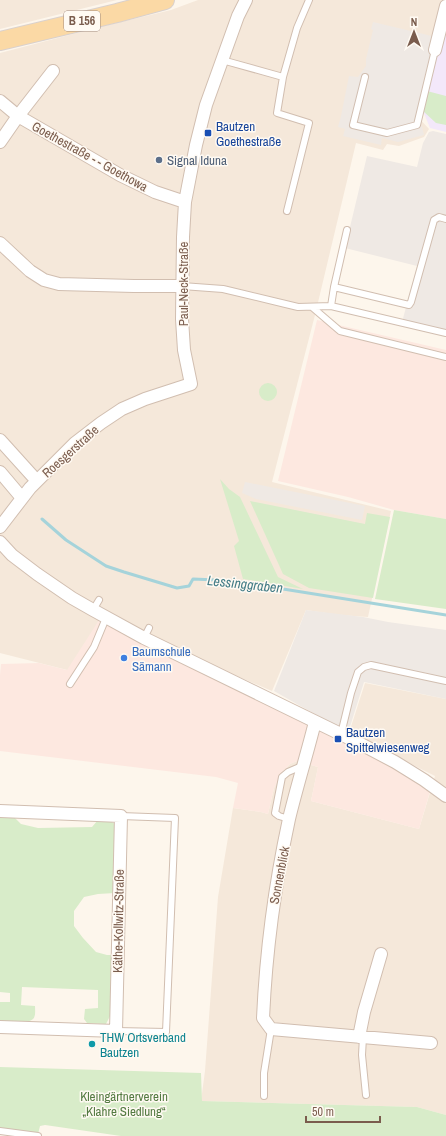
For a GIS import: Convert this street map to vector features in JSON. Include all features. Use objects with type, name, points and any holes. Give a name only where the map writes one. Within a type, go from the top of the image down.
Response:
[{"type":"main road","name":"B 156","points":[[0,41],[165,0]]},
{"type":"street","name":"Paul-Neck-Straße","points":[[191,384],[184,350],[182,319],[185,202],[206,105],[238,16],[246,0]]},
{"type":"street","points":[[435,50],[446,6]]},
{"type":"street","points":[[0,142],[53,71]]},
{"type":"street","name":"Goethestraße - - Goethowa","points":[[0,101],[18,116],[120,175],[155,192],[185,202]]},
{"type":"street","points":[[0,243],[30,271],[44,280],[59,284],[182,286]]},
{"type":"street","name":"Roesgerstraße","points":[[0,527],[22,498],[37,482],[75,443],[101,423],[122,409],[145,399],[191,384]]},
{"type":"street","points":[[0,440],[37,482]]},
{"type":"street","points":[[0,472],[22,498]]},
{"type":"street","points":[[0,542],[12,555],[72,598],[96,605],[106,618],[146,633],[315,722],[341,734],[394,762],[424,780],[446,796]]},
{"type":"street","name":"Sonnenblick","points":[[271,1029],[263,1018],[265,978],[273,905],[289,819],[315,722]]},
{"type":"street","points":[[0,812],[121,816]]},
{"type":"street","name":"Käthe-Kollwitz-Straße","points":[[116,1031],[121,816]]},
{"type":"street","points":[[361,1037],[364,1012],[381,954]]},
{"type":"street","points":[[0,1028],[116,1031]]},
{"type":"street","points":[[271,1029],[431,1043]]},
{"type":"lane","points":[[287,211],[309,123],[277,113],[283,76],[297,28],[309,0]]},
{"type":"lane","points":[[365,77],[353,125],[387,133],[417,125],[435,50]]},
{"type":"lane","points":[[222,60],[283,76]]},
{"type":"lane","points":[[334,287],[409,305],[412,302],[434,220],[439,217],[446,219]]},
{"type":"lane","points":[[331,306],[347,230]]},
{"type":"lane","points":[[182,286],[223,289],[298,307],[331,306],[446,333]]},
{"type":"lane","points":[[312,307],[340,331],[446,357]]},
{"type":"lane","points":[[70,684],[94,647],[106,618]]},
{"type":"lane","points":[[341,734],[358,672],[364,667],[371,665],[446,681]]},
{"type":"lane","points":[[289,819],[275,813],[282,777],[288,772],[304,765]]},
{"type":"lane","points":[[116,1031],[166,1032],[175,818],[121,816]]},
{"type":"lane","points":[[264,1096],[264,1073],[271,1029]]},
{"type":"lane","points":[[361,1037],[366,1095]]},
{"type":"lane","points":[[0,1131],[38,1136]]},
{"type":"shaded area","points":[[0,0],[117,0],[0,29]]},
{"type":"shaded area","points":[[198,0],[445,0],[418,117],[429,129],[424,137],[399,146],[387,144],[383,150],[356,143],[315,315],[272,482],[391,511],[368,617],[339,615],[306,610],[272,691],[218,668],[67,670],[0,653],[0,53],[171,10]]},
{"type":"shaded area","points":[[446,14],[446,132],[430,128],[423,111]]},
{"type":"shaded area","points":[[373,22],[436,37],[417,119],[422,127],[424,135],[398,142],[382,138],[381,145],[343,136],[345,129],[338,127],[349,76],[358,77],[366,66],[366,59],[373,30],[371,29]]},
{"type":"shaded area","points":[[433,131],[446,134],[446,336],[401,326],[417,266],[345,248],[367,156],[417,167],[423,143],[429,132]]},
{"type":"shaded area","points":[[317,320],[446,350],[446,519],[394,510],[348,497],[278,481]]},
{"type":"shaded area","points":[[245,482],[365,506],[362,520],[256,499],[242,493]]},
{"type":"shaded area","points":[[306,610],[446,630],[446,699],[364,682],[348,733],[274,691]]},
{"type":"shaded area","points":[[101,617],[303,718],[431,788],[419,829],[311,801],[318,767],[297,761],[290,764],[282,772],[274,788],[268,814],[233,808],[238,783],[216,777],[0,751],[1,664],[39,663],[67,670]]},
{"type":"shaded area","points":[[365,683],[446,699],[446,1115],[417,1107],[201,1101],[205,1071],[218,897],[233,808],[268,814],[274,788],[282,772],[290,764],[297,761],[318,767],[311,801],[419,829],[435,776],[349,733]]},
{"type":"green space","points":[[427,91],[446,96],[446,125],[436,123],[423,111]]},
{"type":"green space","points":[[264,383],[272,383],[277,388],[275,399],[272,401],[264,401],[259,396],[259,388]]},
{"type":"green space","points":[[220,479],[229,489],[240,497],[278,577],[303,589],[243,579],[234,546],[239,541]]},
{"type":"green space","points":[[250,501],[365,524],[367,513],[390,517],[373,598],[309,588],[283,574]]},
{"type":"green space","points":[[394,510],[446,519],[446,609],[375,599]]},
{"type":"green space","points":[[0,817],[15,818],[21,824],[38,828],[92,827],[98,820],[108,820],[117,825],[115,893],[84,897],[74,911],[74,926],[83,938],[96,952],[113,955],[112,1012],[106,1024],[87,1023],[84,1019],[85,1009],[98,1008],[98,990],[22,987],[21,1005],[35,1006],[34,1018],[30,1021],[0,1021],[0,1002],[10,1002],[10,993],[0,992]]},
{"type":"green space","name":"Kleingärtnerverein „Klahre Siedlung“","points":[[0,1067],[201,1073],[202,1101],[417,1107],[446,1115],[446,1136],[121,1136],[45,1125],[40,1126],[38,1134],[0,1130]]},
{"type":"waterway","name":"Lessinggraben","points":[[42,519],[66,540],[106,566],[177,588],[189,586],[193,579],[238,582],[446,615]]},
{"type":"place","name":"Bautzen Goethestraße","points":[[208,133]]},
{"type":"place","name":"Signal Iduna","points":[[159,160]]},
{"type":"place","name":"Baumschule Sämann","points":[[124,658]]},
{"type":"place","name":"Bautzen Spittelwiesenweg","points":[[338,739]]},
{"type":"place","name":"THW Ortsverband Bautzen","points":[[92,1044]]}]
